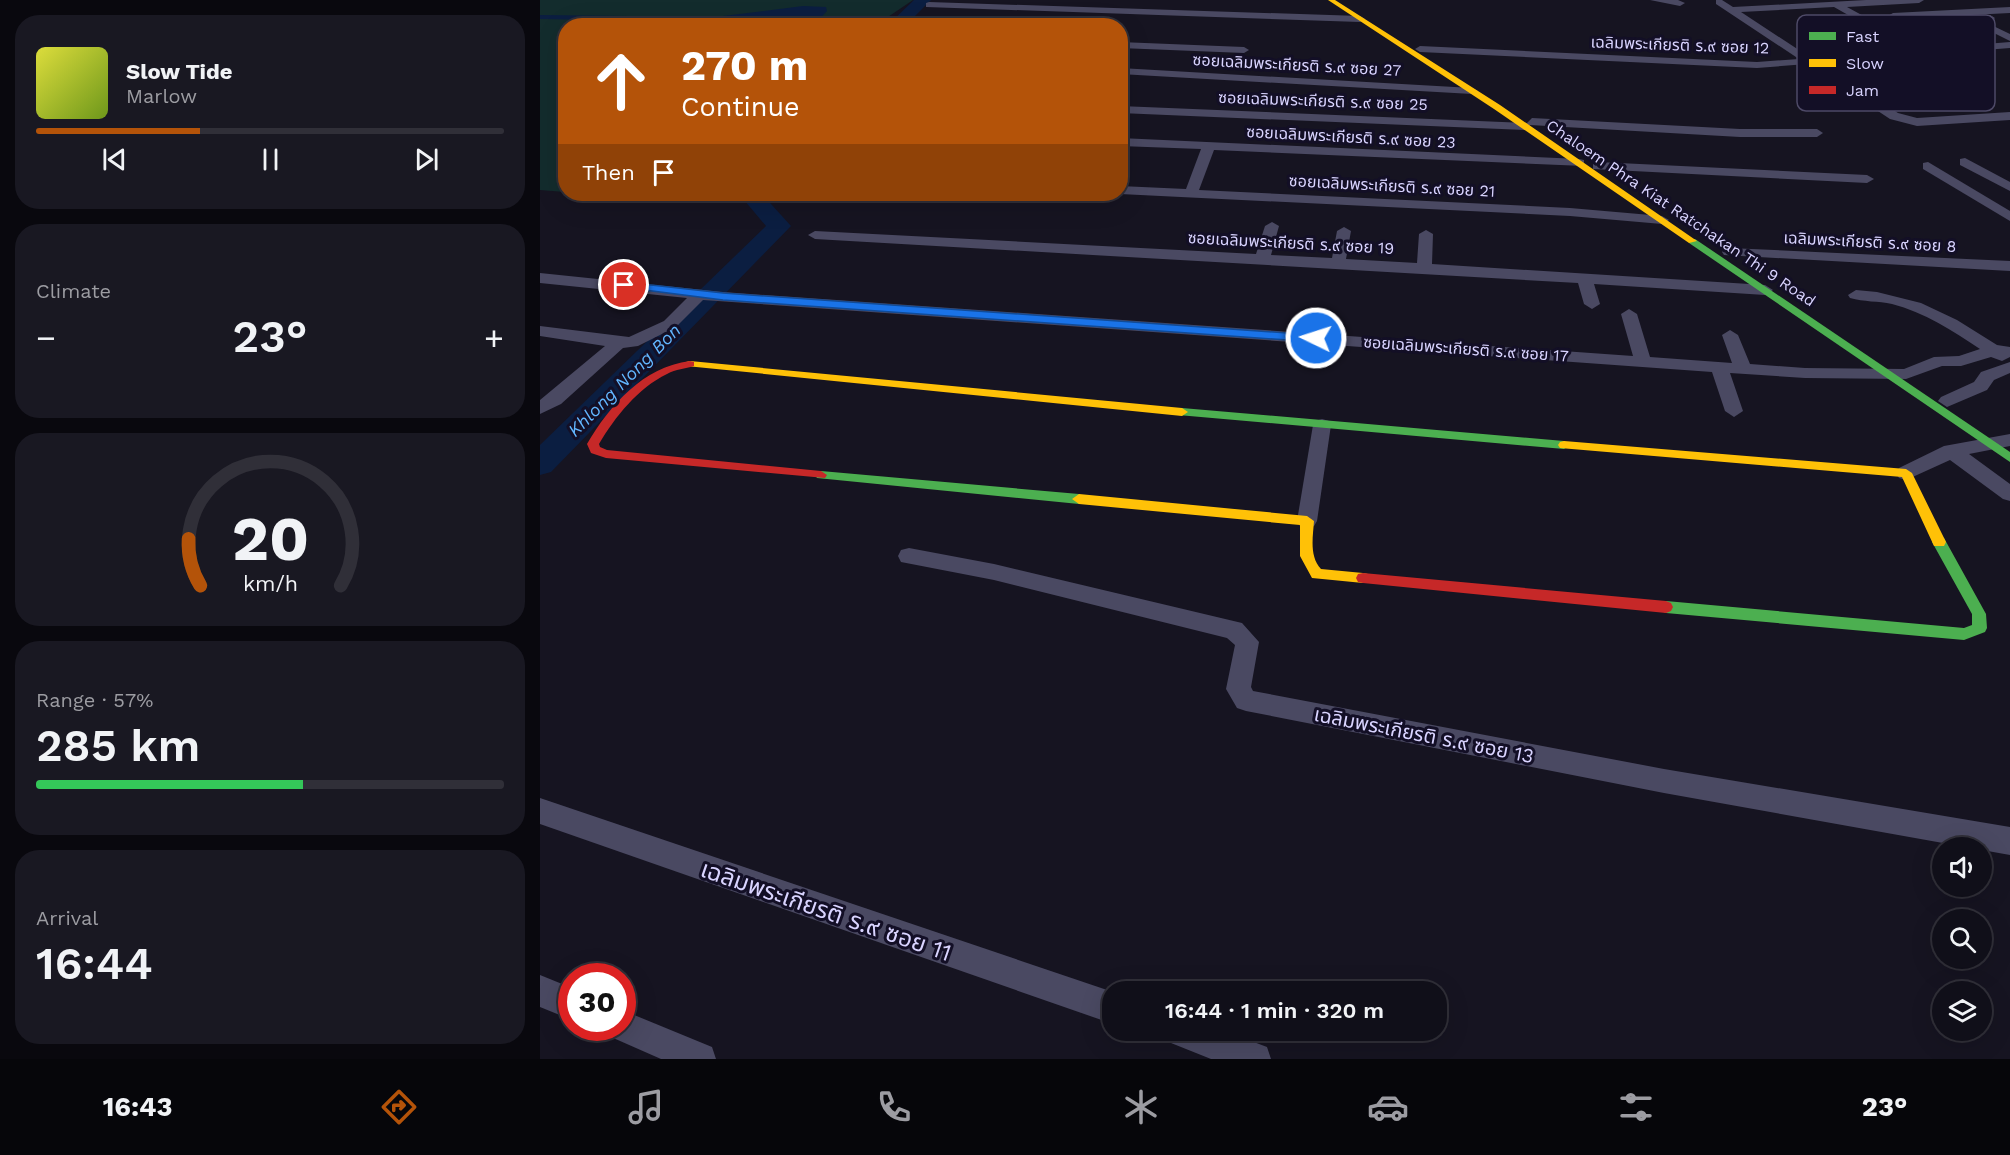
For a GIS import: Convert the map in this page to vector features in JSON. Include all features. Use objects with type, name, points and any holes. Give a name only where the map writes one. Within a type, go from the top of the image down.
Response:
[{"type":"main road","name":"Chaloem Phra Kiat Ratchakan Thi 9 Road","points":[[1331,0],[1472,91],[1598,166],[1728,252],[1947,401],[2005,446]]},
{"type":"main road","name":"Chaloem Phra Kiat Ratchakan Thi 9 Road","points":[[1341,0],[1420,49],[1451,63],[1579,163],[1885,373],[2005,446]]},
{"type":"main road","points":[[679,364],[1322,425],[1906,473],[1928,523],[1976,606],[1980,628],[1964,634],[1938,633],[1317,574],[1309,569],[1306,561],[1307,521],[606,454],[595,450],[592,444],[604,425],[652,379],[667,368],[679,364]]},
{"type":"street","points":[[998,8],[1006,0]]},
{"type":"street","points":[[1646,0],[1680,3]]},
{"type":"street","points":[[1731,10],[1919,0]]},
{"type":"street","points":[[1719,2],[1797,52]]},
{"type":"street","points":[[929,5],[1360,19]]},
{"type":"street","points":[[1836,5],[1856,15]]},
{"type":"street","points":[[1959,15],[2008,14]]},
{"type":"street","points":[[1995,31],[2010,38]]},
{"type":"street","points":[[1128,45],[1244,50]]},
{"type":"street","name":"เฉลิมพระเกียรติ ร.๙ ซอย 12","points":[[1995,46],[2010,45]]},
{"type":"street","name":"เฉลิมพระเกียรติ ร.๙ ซอย 12","points":[[1420,49],[1733,65],[1797,62]]},
{"type":"street","points":[[1751,54],[1779,63]]},
{"type":"street","points":[[1451,63],[1553,62],[1587,67],[1626,66],[1669,71]]},
{"type":"street","name":"ซอยเฉลิมพระเกียรติ ร.๙ ซอย 27","points":[[1128,71],[1255,75],[1472,91]]},
{"type":"street","name":"ซอยเฉลิมพระเกียรติ ร.๙ ซอย 25","points":[[1128,109],[1740,133],[1817,133]]},
{"type":"street","points":[[1887,111],[1906,121],[2010,116]]},
{"type":"street","points":[[1438,139],[1441,159]]},
{"type":"street","name":"ซอยเฉลิมพระเกียรติ ร.๙ ซอย 23","points":[[1128,142],[1441,159],[1579,163]]},
{"type":"street","points":[[1191,194],[1209,146]]},
{"type":"street","points":[[1965,162],[2010,187]]},
{"type":"street","points":[[1598,166],[1867,179]]},
{"type":"street","points":[[1928,166],[2010,217]]},
{"type":"street","name":"ซอยเฉลิมพระเกียรติ ร.๙ ซอย 21","points":[[1128,190],[1570,212],[1662,220]]},
{"type":"street","points":[[1262,260],[1272,226]]},
{"type":"street","points":[[1338,264],[1344,231]]},
{"type":"street","points":[[1424,268],[1426,234]]},
{"type":"street","name":"ซอยเฉลิมพระเกียรติ ร.๙ ซอย 19","points":[[815,236],[1424,268],[1765,290]]},
{"type":"street","name":"เฉลิมพระเกียรติ ร.๙ ซอย 8","points":[[1728,252],[2010,266]]},
{"type":"street","name":"ซอยเฉลิมพระเกียรติ ร.๙ ซอย 17","points":[[540,278],[723,297],[1835,374],[1906,374]]},
{"type":"street","points":[[1584,278],[1592,304]]},
{"type":"street","points":[[544,335],[618,343],[639,339],[670,324],[702,295]]},
{"type":"street","points":[[1856,295],[1877,295],[1916,305],[2002,351],[2010,362]]},
{"type":"street","points":[[1629,314],[1643,361]]},
{"type":"street","points":[[1730,335],[1743,368]]},
{"type":"street","points":[[540,408],[555,400],[618,343]]},
{"type":"street","points":[[1906,374],[1940,361],[1961,361],[2002,351]]},
{"type":"street","points":[[1719,366],[1734,411]]},
{"type":"street","points":[[1947,401],[1981,386],[1988,376],[2010,367]]},
{"type":"street","points":[[1307,521],[1322,425]]},
{"type":"street","points":[[1906,473],[1951,451],[2005,446]]},
{"type":"street","points":[[1951,451],[2010,494]]},
{"type":"street","name":"เฉลิมพระเกียรติ ร.๙ ซอย 13","points":[[909,556],[994,572],[1234,630],[1247,642],[1238,689],[1246,700],[1664,781],[2010,841]]},
{"type":"street","name":"เฉลิมพระเกียรติ ร.๙ ซอย 11","points":[[540,811],[1102,1004]]},
{"type":"street","points":[[540,991],[558,998]]},
{"type":"street","points":[[636,1032],[700,1059]]},
{"type":"street","points":[[1207,1041],[1255,1059]]},
{"type":"green space","points":[[540,0],[913,0],[886,18],[558,18],[558,191],[540,190]]},
{"type":"green space","points":[[679,201],[707,201],[705,203]]},
{"type":"water","points":[[803,6],[826,7],[827,11],[820,18],[558,19],[540,19],[540,15],[715,17]]},
{"type":"waterway","name":"Khlong Nong Bon","points":[[904,18],[923,0]]},
{"type":"waterway","name":"Khlong Nong Bon","points":[[540,464],[779,226],[756,201]]},
{"type":"traffic: fast","points":[[1692,241],[2010,458]]},
{"type":"traffic: fast","points":[[1182,412],[1564,445]]},
{"type":"traffic: fast","points":[[821,475],[1079,499]]},
{"type":"traffic: fast","points":[[1666,607],[1964,634],[1980,628],[1979,614],[1939,542]]},
{"type":"traffic: slow","points":[[1331,0],[1497,107],[1692,241]]},
{"type":"traffic: slow","points":[[690,364],[1182,412]]},
{"type":"traffic: slow","points":[[1564,445],[1906,473],[1939,542]]},
{"type":"traffic: slow","points":[[1079,499],[1307,521],[1307,556],[1317,574],[1363,578]]},
{"type":"traffic: jam","points":[[690,364],[676,366],[662,372],[634,392],[600,432],[593,444],[595,450],[606,454],[821,475]]},
{"type":"traffic: jam","points":[[1363,578],[1666,607]]},
{"type":"route","points":[[624,285],[723,297],[1316,338]]}]
